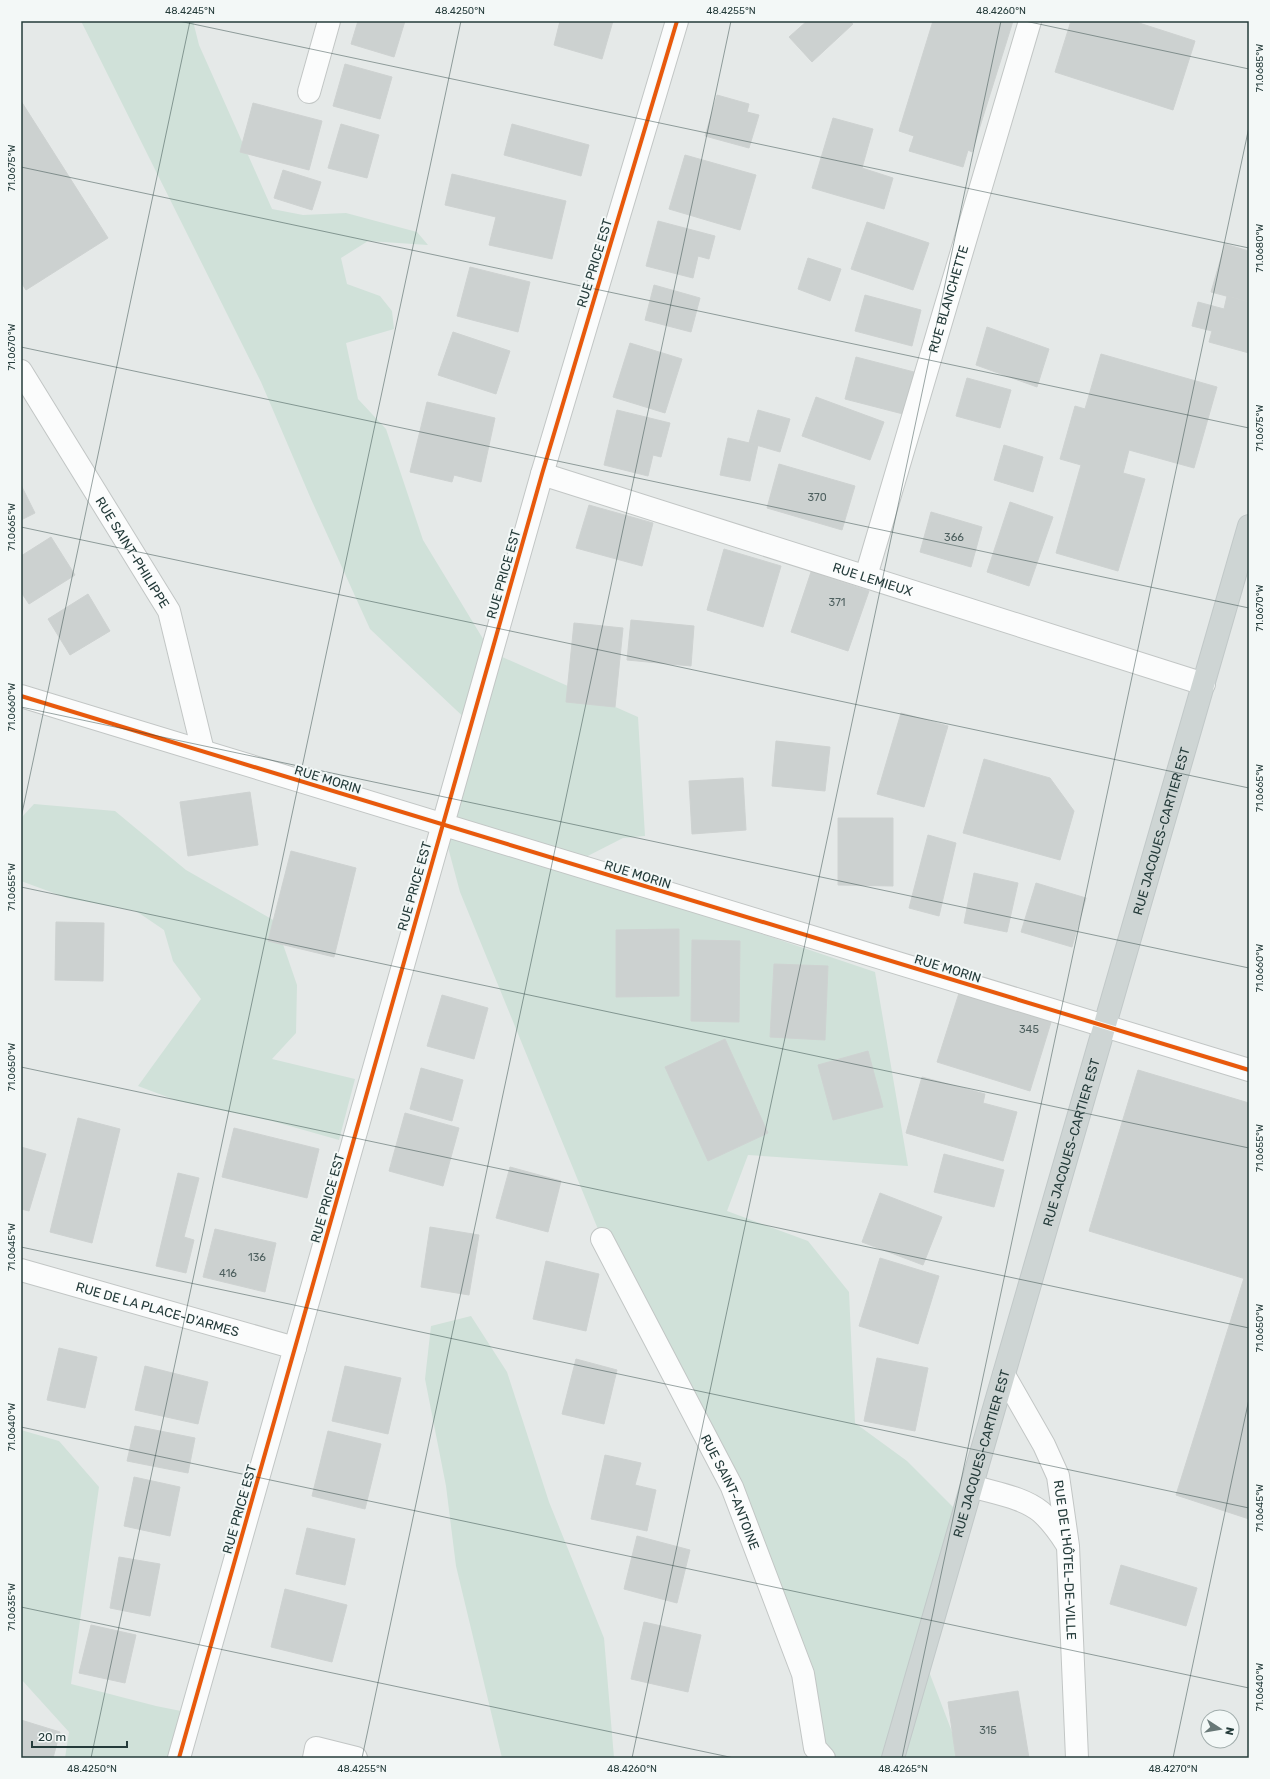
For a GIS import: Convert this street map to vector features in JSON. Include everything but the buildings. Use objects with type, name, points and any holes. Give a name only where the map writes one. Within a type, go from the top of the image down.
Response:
[{"type":"main road","name":"RUE JACQUES-CARTIER EST","points":[[894,1758],[1104,1026],[1204,684],[1245,555],[1249,526]]},
{"type":"street","points":[[309,92],[329,21]]},
{"type":"street","name":"RUE PRICE EST","points":[[179,1758],[542,474],[677,21]]},
{"type":"street","name":"RUE BLANCHETTE","points":[[866,576],[1030,21]]},
{"type":"street","name":"RUE SAINT-PHILIPPE","points":[[21,371],[169,610],[203,751]]},
{"type":"street","name":"RUE LEMIEUX","points":[[542,474],[1204,684]]},
{"type":"street","name":"RUE MORIN","points":[[21,696],[1249,1070]]},
{"type":"street","name":"RUE SAINT-ANTOINE","points":[[602,1239],[732,1487],[803,1674],[815,1748],[824,1758]]},
{"type":"street","name":"RUE DE LA PLACE-D'ARMES","points":[[21,1270],[295,1348]]},
{"type":"street","name":"RUE DE L'HÔTEL-DE-VILLE","points":[[1004,1375],[1044,1446],[1058,1476],[1068,1546],[1077,1758]]},
{"type":"street","points":[[972,1486],[1020,1501],[1040,1512],[1055,1527],[1068,1546]]},
{"type":"street","points":[[314,1758],[316,1748],[356,1758]]},
{"type":"shaded area","points":[[81,21],[193,21],[199,45],[272,209],[303,215],[346,213],[417,232],[428,245],[368,241],[341,258],[347,284],[380,296],[392,311],[394,329],[346,343],[358,399],[386,429],[423,540],[491,652],[638,717],[645,836],[623,838],[572,864],[738,926],[875,972],[908,1166],[748,1155],[727,1211],[808,1241],[849,1292],[855,1423],[907,1461],[963,1517],[923,1656],[962,1758],[824,1758],[803,1674],[732,1487],[602,1239],[460,892],[442,825],[471,724],[370,629],[311,499],[261,382]]},
{"type":"shaded area","points":[[34,804],[115,811],[186,870],[275,921],[297,985],[296,1033],[272,1059],[355,1079],[339,1140],[272,1121],[178,1101],[138,1086],[201,999],[173,961],[164,930],[136,911],[67,898],[21,881],[21,818]]},
{"type":"shaded area","points":[[471,1316],[507,1372],[549,1502],[604,1638],[614,1758],[502,1758],[456,1566],[446,1486],[425,1379],[431,1326]]},
{"type":"shaded area","points":[[21,1430],[59,1441],[99,1487],[71,1684],[156,1706],[191,1713],[179,1758],[65,1758],[69,1732],[21,1679]]},
{"type":"cycle path","points":[[179,1758],[542,474],[677,21]]},
{"type":"cycle path","points":[[21,696],[1249,1070]]}]
